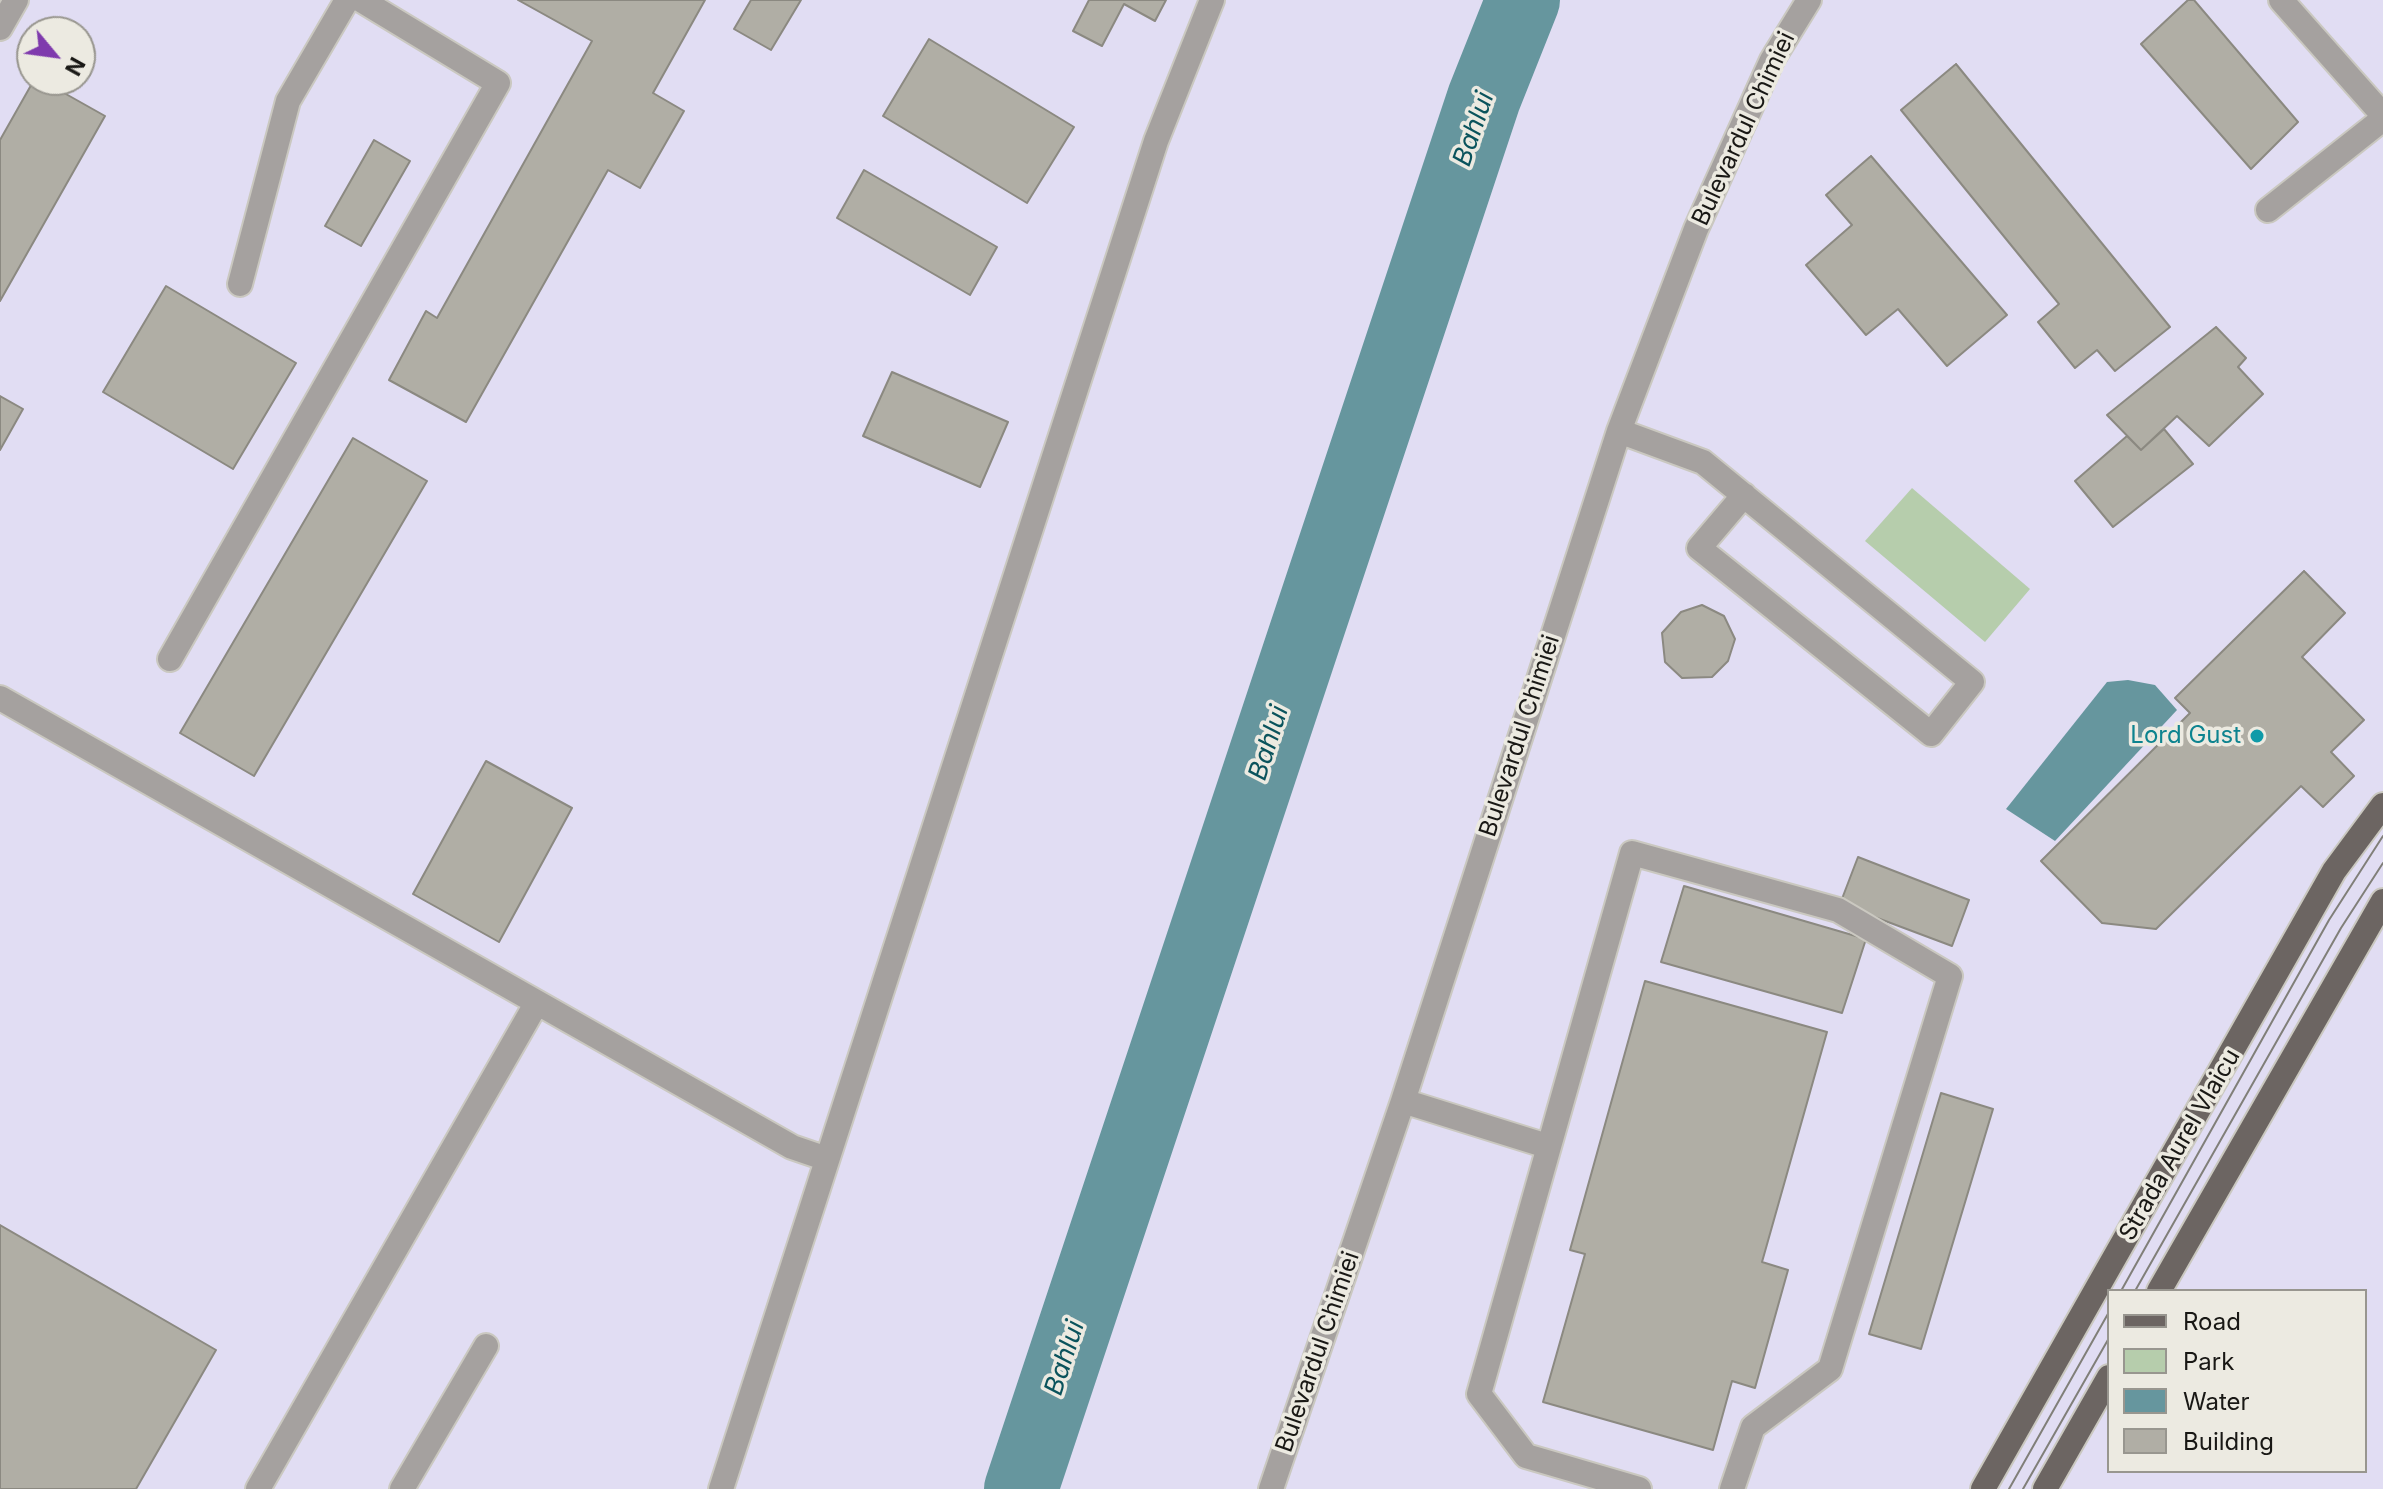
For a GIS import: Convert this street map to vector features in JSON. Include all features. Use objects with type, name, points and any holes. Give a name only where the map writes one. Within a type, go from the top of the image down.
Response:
[{"type":"main road","name":"Strada Aurel Vlaicu","points":[[1983,1489],[2334,871],[2383,805]]},
{"type":"main road","points":[[2160,1289],[2383,901]]},
{"type":"main road","points":[[2045,1489],[2107,1380]]},
{"type":"street","points":[[0,28],[16,0]]},
{"type":"street","points":[[240,284],[288,101],[347,0]]},
{"type":"street","points":[[170,659],[498,83],[361,0]]},
{"type":"street","points":[[721,1489],[1156,141],[1212,0]]},
{"type":"street","name":"Bulevardul Chimiei","points":[[1271,1489],[1403,1101],[1619,431],[1696,229],[1772,60],[1809,0]]},
{"type":"street","points":[[2268,210],[2383,117],[2281,0]]},
{"type":"street","points":[[1619,431],[1703,462],[1744,495],[1972,682],[1931,734],[1699,548],[1744,495]]},
{"type":"street","points":[[0,698],[792,1147],[827,1159]]},
{"type":"street","points":[[1639,1489],[1526,1456],[1479,1394],[1632,853],[1838,910],[1950,976],[1830,1369],[1753,1427],[1732,1489]]},
{"type":"street","points":[[258,1489],[536,1004]]},
{"type":"street","points":[[1403,1101],[1547,1146]]},
{"type":"street","points":[[402,1489],[486,1346]]},
{"type":"shaded area","points":[[0,0],[2383,0],[2383,1489],[0,1489]]},
{"type":"green space","points":[[1912,488],[2030,589],[1985,642],[1865,541]]},
{"type":"water","points":[[2128,680],[2155,685],[2177,710],[2055,841],[2006,809],[2107,682]]},
{"type":"building","points":[[518,0],[705,0],[653,93],[684,111],[640,188],[608,170],[466,422],[389,380],[426,311],[437,318],[592,41]]},
{"type":"building","points":[[751,0],[801,0],[771,50],[734,29]]},
{"type":"building","points":[[1089,0],[1166,0],[1155,21],[1124,4],[1102,46],[1073,31]]},
{"type":"building","points":[[2188,0],[2194,0],[2298,122],[2251,169],[2141,44]]},
{"type":"building","points":[[929,39],[1074,127],[1027,203],[883,116]]},
{"type":"building","points":[[1956,64],[2170,327],[2115,371],[2097,350],[2075,368],[2038,322],[2059,304],[1901,110]]},
{"type":"building","points":[[25,96],[69,96],[105,116],[0,301],[0,140]]},
{"type":"building","points":[[374,140],[410,161],[361,246],[325,226]]},
{"type":"building","points":[[1871,156],[2007,315],[1947,366],[1898,309],[1866,335],[1806,265],[1852,225],[1826,195]]},
{"type":"building","points":[[864,170],[997,247],[970,295],[837,218]]},
{"type":"building","points":[[166,286],[296,363],[233,469],[103,392]]},
{"type":"building","points":[[2216,327],[2246,358],[2238,367],[2263,394],[2209,446],[2177,416],[2141,450],[2107,415]]},
{"type":"building","points":[[892,372],[1008,422],[980,487],[863,436]]},
{"type":"building","points":[[0,396],[23,409],[0,450]]},
{"type":"building","points":[[2164,429],[2193,464],[2113,527],[2075,481],[2127,436],[2141,450]]},
{"type":"building","points":[[353,438],[427,481],[254,776],[180,733]]},
{"type":"building","name":"Lord Gust","points":[[2304,571],[2345,613],[2302,657],[2364,720],[2331,752],[2354,776],[2323,807],[2301,786],[2156,929],[2102,923],[2041,861],[2190,713],[2175,698]]},
{"type":"building","points":[[1702,605],[1724,616],[1735,639],[1728,661],[1712,677],[1682,678],[1665,662],[1662,633],[1681,612]]},
{"type":"building","points":[[486,761],[572,808],[499,942],[413,894]]},
{"type":"building","points":[[1858,857],[1969,900],[1952,946],[1840,904]]},
{"type":"building","points":[[1684,886],[1866,939],[1842,1013],[1661,962]]},
{"type":"building","points":[[1645,981],[1827,1032],[1762,1262],[1788,1270],[1755,1388],[1732,1381],[1713,1450],[1543,1402],[1585,1254],[1570,1250]]},
{"type":"building","points":[[1941,1093],[1993,1109],[1921,1349],[1869,1334]]},
{"type":"building","points":[[0,1225],[216,1350],[136,1489],[0,1489]]},
{"type":"waterway","name":"Bahlui","points":[[1021,1489],[1484,98],[1523,0]]},
{"type":"tram line","points":[[2122,1289],[2329,920],[2383,836]]},
{"type":"tram line","points":[[2136,1289],[2341,928],[2383,863]]},
{"type":"tram line","points":[[2009,1489],[2107,1316]]},
{"type":"tram line","points":[[2023,1489],[2107,1342]]},
{"type":"place","name":"Lord Gust","points":[[2257,736]]}]
